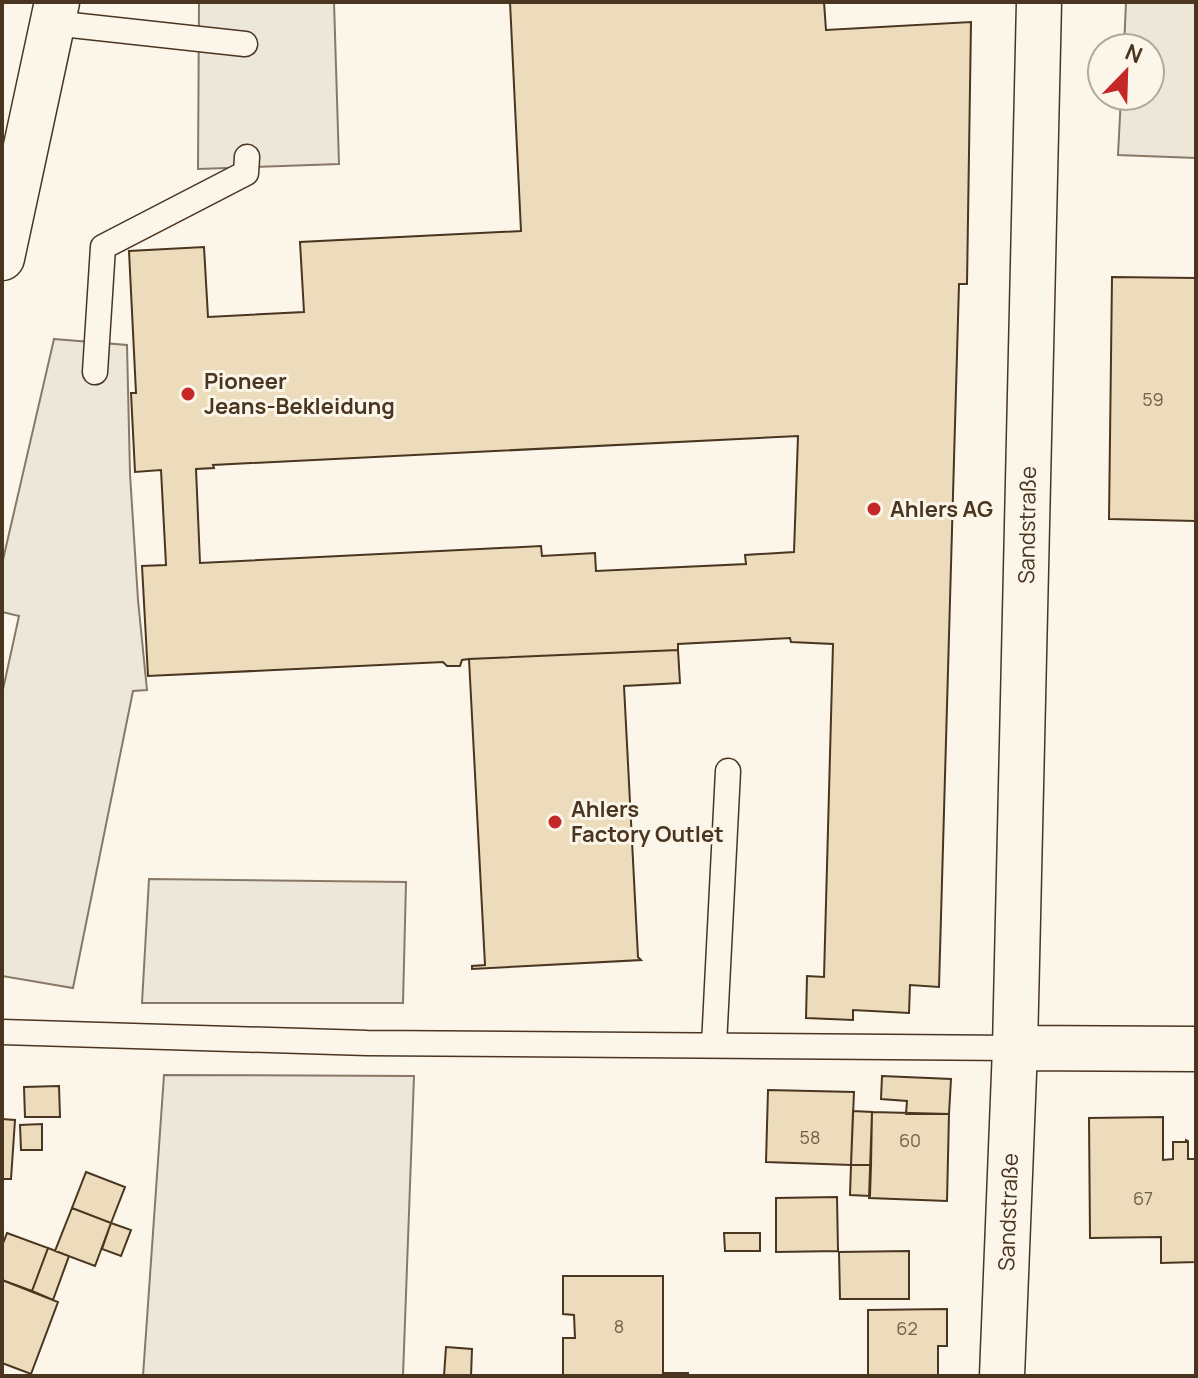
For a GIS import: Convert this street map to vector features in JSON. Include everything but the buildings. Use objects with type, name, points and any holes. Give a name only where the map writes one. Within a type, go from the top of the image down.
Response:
[{"type":"street","name":"Sandstraße","points":[[1002,1376],[1015,1048],[1039,2]]},
{"type":"street","points":[[2,258],[55,13]]},
{"type":"street","points":[[1015,1048],[1196,1049]]},
{"type":"lane","points":[[55,13],[245,44]]},
{"type":"lane","points":[[95,372],[103,247],[246,173],[247,157]]},
{"type":"lane","points":[[714,1045],[728,771]]},
{"type":"lane","points":[[2,1032],[367,1043],[1015,1048]]},
{"type":"shaded area","points":[[199,2],[334,2],[339,164],[198,169]]},
{"type":"shaded area","points":[[1126,2],[1196,2],[1196,158],[1118,155],[1120,112],[1166,112],[1166,32],[1125,32]]},
{"type":"shaded area","points":[[54,339],[127,345],[130,474],[147,690],[133,691],[73,988],[2,976],[2,694],[19,616],[2,612],[2,564]]},
{"type":"shaded area","points":[[149,879],[406,882],[403,1003],[142,1003]]},
{"type":"shaded area","points":[[164,1075],[414,1076],[403,1376],[143,1376]]},
{"type":"place","name":"Pioneer Jeans-Bekleidung","points":[[188,394]]},
{"type":"place","name":"Ahlers AG","points":[[874,509]]},
{"type":"place","name":"Ahlers Factory Outlet","points":[[555,822]]}]
